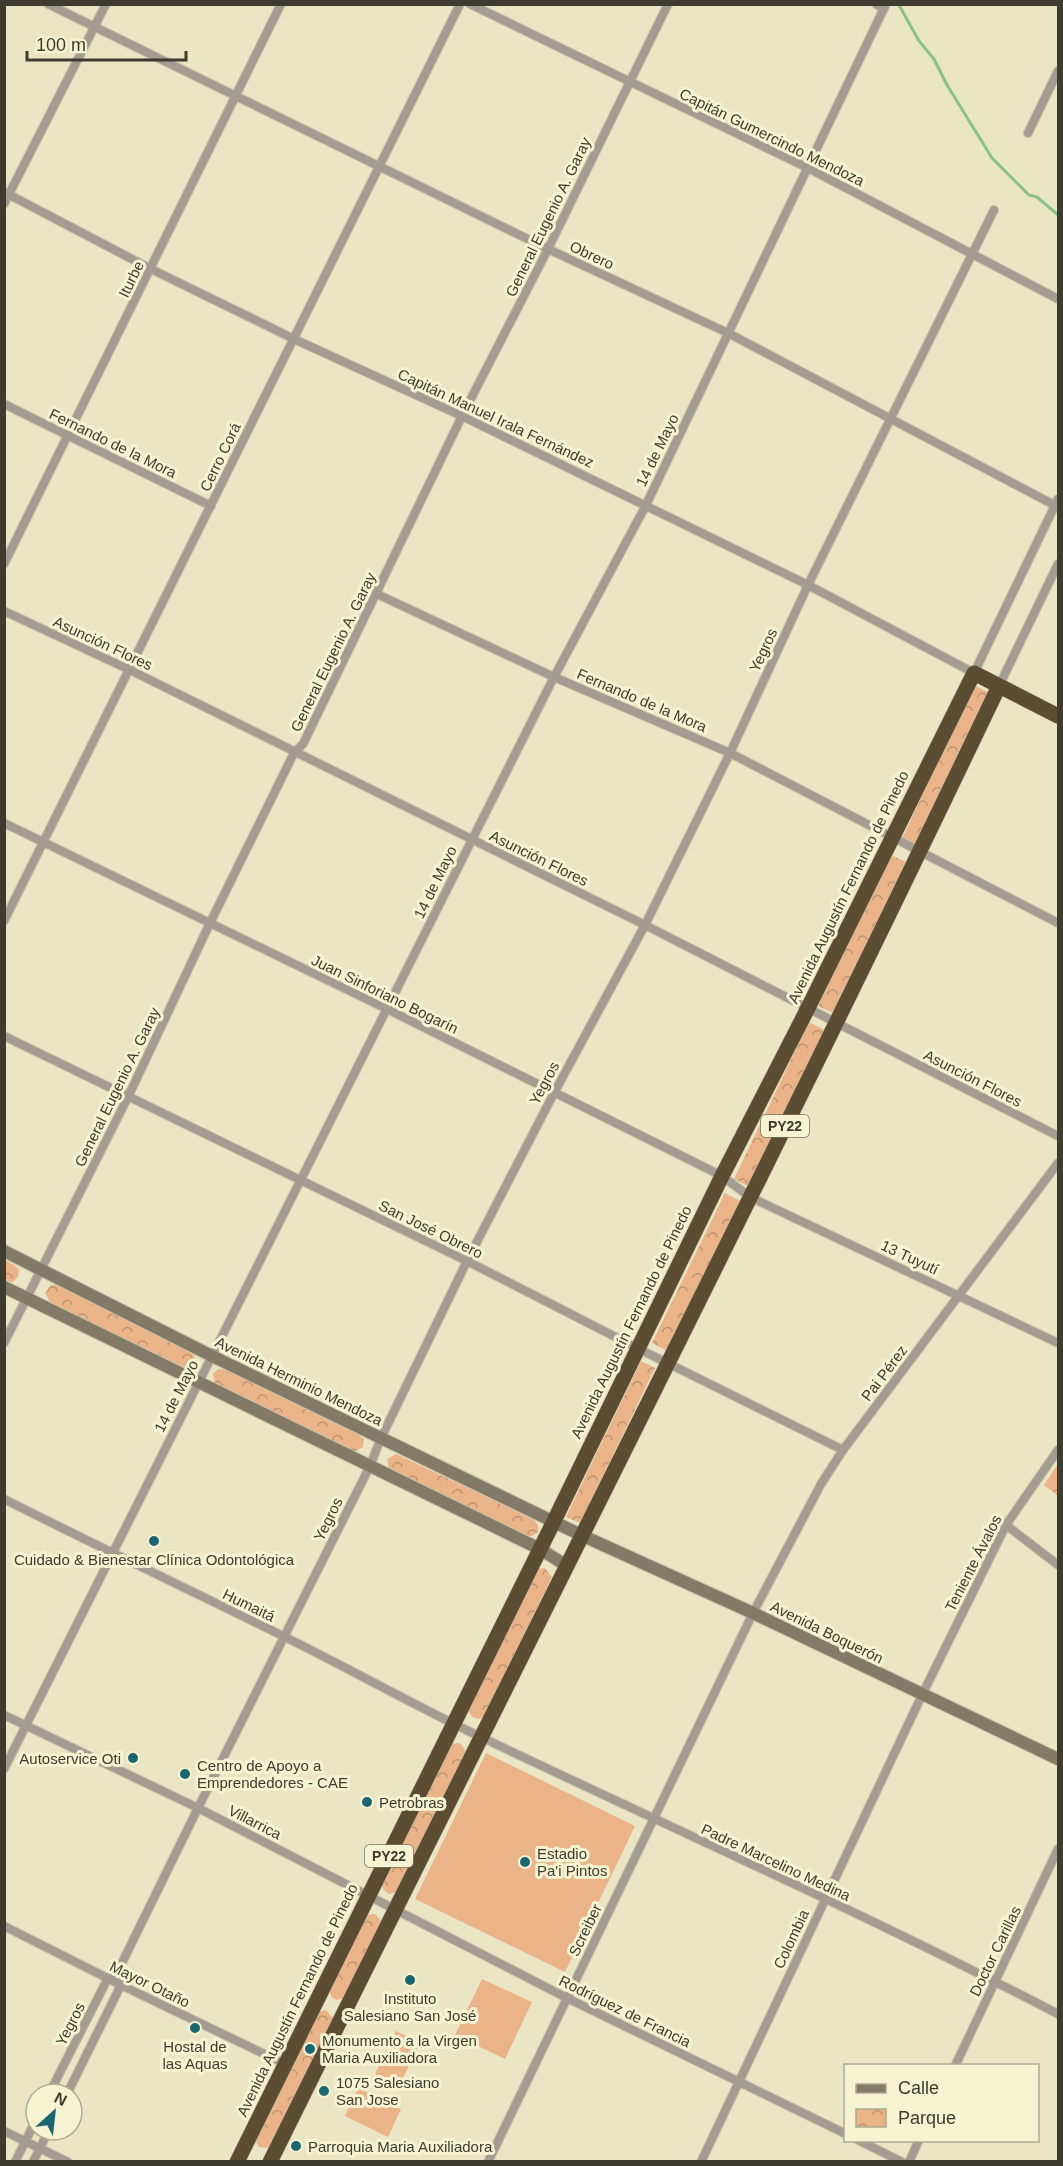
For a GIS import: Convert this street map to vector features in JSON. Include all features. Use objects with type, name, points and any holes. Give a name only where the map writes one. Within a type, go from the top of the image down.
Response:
[{"type":"highway","points":[[974,673],[1059,716]]},
{"type":"highway","name":"Avenida Augustín Fernando de Pinedo","points":[[237,2162],[639,1349],[722,1176],[974,673]]},
{"type":"highway","name":"PY22","points":[[270,2162],[668,1364],[920,852],[999,686]]},
{"type":"street","name":"Obrero","points":[[48,4],[548,249],[728,333],[1058,504]]},
{"type":"street","points":[[4,204],[7,193],[106,4]]},
{"type":"street","name":"Iturbe","points":[[4,564],[281,4]]},
{"type":"street","name":"Cerro Corá","points":[[4,921],[460,4]]},
{"type":"street","name":"Capitán Gumercindo Mendoza","points":[[470,4],[808,168],[1059,299]]},
{"type":"street","name":"General Eugenio A. Garay","points":[[4,1343],[128,1097],[294,753],[303,744],[462,416],[548,249],[668,4]]},
{"type":"street","name":"14 de Mayo","points":[[4,1769],[471,840],[554,677],[646,505],[808,168],[882,6]]},
{"type":"street","points":[[1028,133],[1059,72]]},
{"type":"street","name":"Capitán Manuel Irala Fernández","points":[[7,193],[151,270],[462,416],[808,585],[974,673]]},
{"type":"street","name":"Yegros","points":[[55,2082],[108,1978],[119,1969],[370,1466],[381,1438],[467,1261],[554,1093],[645,926],[730,753],[808,585],[994,210]]},
{"type":"street","name":"Fernando de la Mora","points":[[4,404],[211,506]]},
{"type":"street","name":"Avenida Augustín Fernando de Pinedo","points":[[974,673],[1058,504]]},
{"type":"street","points":[[999,686],[1059,564]]},
{"type":"street","name":"Fernando de la Mora","points":[[377,594],[554,677],[730,753],[1059,923]]},
{"type":"street","name":"Asunción Flores","points":[[4,611],[130,670],[645,926],[1059,1136]]},
{"type":"street","name":"Juan Sinforiano Bogarín","points":[[4,823],[722,1176],[750,1197]]},
{"type":"street","name":"San José Obrero","points":[[4,1036],[467,1261],[843,1450]]},
{"type":"street","name":"Pai Pérez","points":[[753,1613],[821,1484],[843,1450],[1059,1163]]},
{"type":"street","name":"13 Tuyutí","points":[[750,1197],[1059,1342]]},
{"type":"street","name":"Avenida Herminio Mendoza","points":[[4,1251],[212,1356],[581,1535]]},
{"type":"street","points":[[4,1287],[540,1549],[567,1566]]},
{"type":"street","name":"Teniente Ávalos","points":[[922,1695],[1006,1525],[1059,1449]]},
{"type":"street","name":"Humaitá","points":[[4,1499],[285,1637],[481,1737]]},
{"type":"street","points":[[1006,1525],[1059,1565]]},
{"type":"street","name":"Avenida Boquerón","points":[[581,1535],[753,1613],[1059,1760]]},
{"type":"street","name":"Screiber","points":[[488,2162],[753,1613]]},
{"type":"street","name":"Colombia","points":[[700,2162],[922,1695]]},
{"type":"street","name":"Villarrica","points":[[4,1715],[198,1808],[395,1908]]},
{"type":"street","name":"Padre Marcelino Medina","points":[[481,1737],[824,1899],[1059,2014]]},
{"type":"street","name":"Doctor Carillas","points":[[956,2064],[1059,1848]]},
{"type":"street","name":"Rodríguez de Francia","points":[[395,1908],[567,1998],[844,2133]]},
{"type":"street","name":"Mayor Otaño","points":[[4,1926],[285,2064]]},
{"type":"street","points":[[119,1969],[121,1985]]},
{"type":"street","name":"Yegros","points":[[73,2082],[121,1985]]},
{"type":"street","points":[[4,2131],[24,2141]]},
{"type":"street","points":[[15,2162],[25,2142]]},
{"type":"street","points":[[27,2142],[68,2162]]},
{"type":"street","points":[[33,2162],[43,2142]]},
{"type":"street","points":[[862,2142],[902,2162]]},
{"type":"street","points":[[909,2162],[919,2142]]},
{"type":"green space","points":[[974,685],[993,695],[917,848],[901,841]]},
{"type":"green space","points":[[891,855],[908,863],[834,1013],[818,1006]]},
{"type":"green space","points":[[809,1022],[825,1030],[750,1187],[734,1179]]},
{"type":"green space","points":[[725,1193],[740,1201],[667,1351],[652,1343]]},
{"type":"green space","points":[[5,1260],[19,1270],[18,1277],[13,1282],[5,1281]]},
{"type":"green space","points":[[51,1285],[59,1285],[194,1354],[195,1364],[190,1368],[183,1368],[50,1302],[45,1293]]},
{"type":"green space","points":[[641,1361],[655,1368],[580,1523],[566,1517]]},
{"type":"green space","points":[[218,1369],[226,1370],[359,1435],[364,1440],[363,1447],[354,1452],[215,1384],[213,1374]]},
{"type":"green space","points":[[396,1454],[533,1519],[538,1525],[538,1532],[532,1536],[525,1536],[389,1469],[387,1459]]},
{"type":"green space","points":[[1058,1464],[1058,1496],[1044,1485]]},
{"type":"green space","points":[[545,1568],[552,1577],[483,1717],[479,1719],[472,1717],[468,1710],[537,1569]]},
{"type":"green space","points":[[458,1743],[466,1752],[397,1892],[389,1894],[382,1885],[451,1744]]},
{"type":"green space","name":"Estadio Pa'i Pintos","points":[[486,1753],[635,1826],[565,1972],[415,1899]]},
{"type":"green space","points":[[375,1914],[382,1922],[344,1998],[336,2000],[329,1991],[367,1915]]},
{"type":"green space","points":[[482,1979],[532,2002],[505,2059],[455,2035]]},
{"type":"green space","points":[[326,2010],[334,2019],[270,2147],[259,2147],[255,2139],[319,2012]]},
{"type":"green space","points":[[396,2031],[420,2043],[399,2086],[375,2074]]},
{"type":"green space","points":[[358,2088],[401,2109],[388,2137],[345,2116]]},
{"type":"waterway","points":[[899,5],[919,41],[934,59],[947,85],[992,158],[1029,195],[1037,197],[1058,215]]},
{"type":"place","name":"Cuidado & Bienestar Clínica Odontológica","points":[[154,1541]]},
{"type":"place","name":"Autoservice Oti","points":[[133,1758]]},
{"type":"place","name":"Centro de Apoyo a Emprendedores - CAE","points":[[185,1774]]},
{"type":"place","name":"Petrobras","points":[[367,1802]]},
{"type":"place","name":"Estadio Pa'i Pintos","points":[[525,1862]]},
{"type":"place","name":"Instituto Salesiano San José","points":[[410,1980]]},
{"type":"place","name":"Hostal de las Aquas","points":[[195,2028]]},
{"type":"place","name":"Monumento a la Virgen Maria Auxiliadora","points":[[310,2049]]},
{"type":"place","name":"1075 Salesiano San Jose","points":[[324,2091]]},
{"type":"place","name":"Parroquia Maria Auxiliadora","points":[[296,2146]]}]
